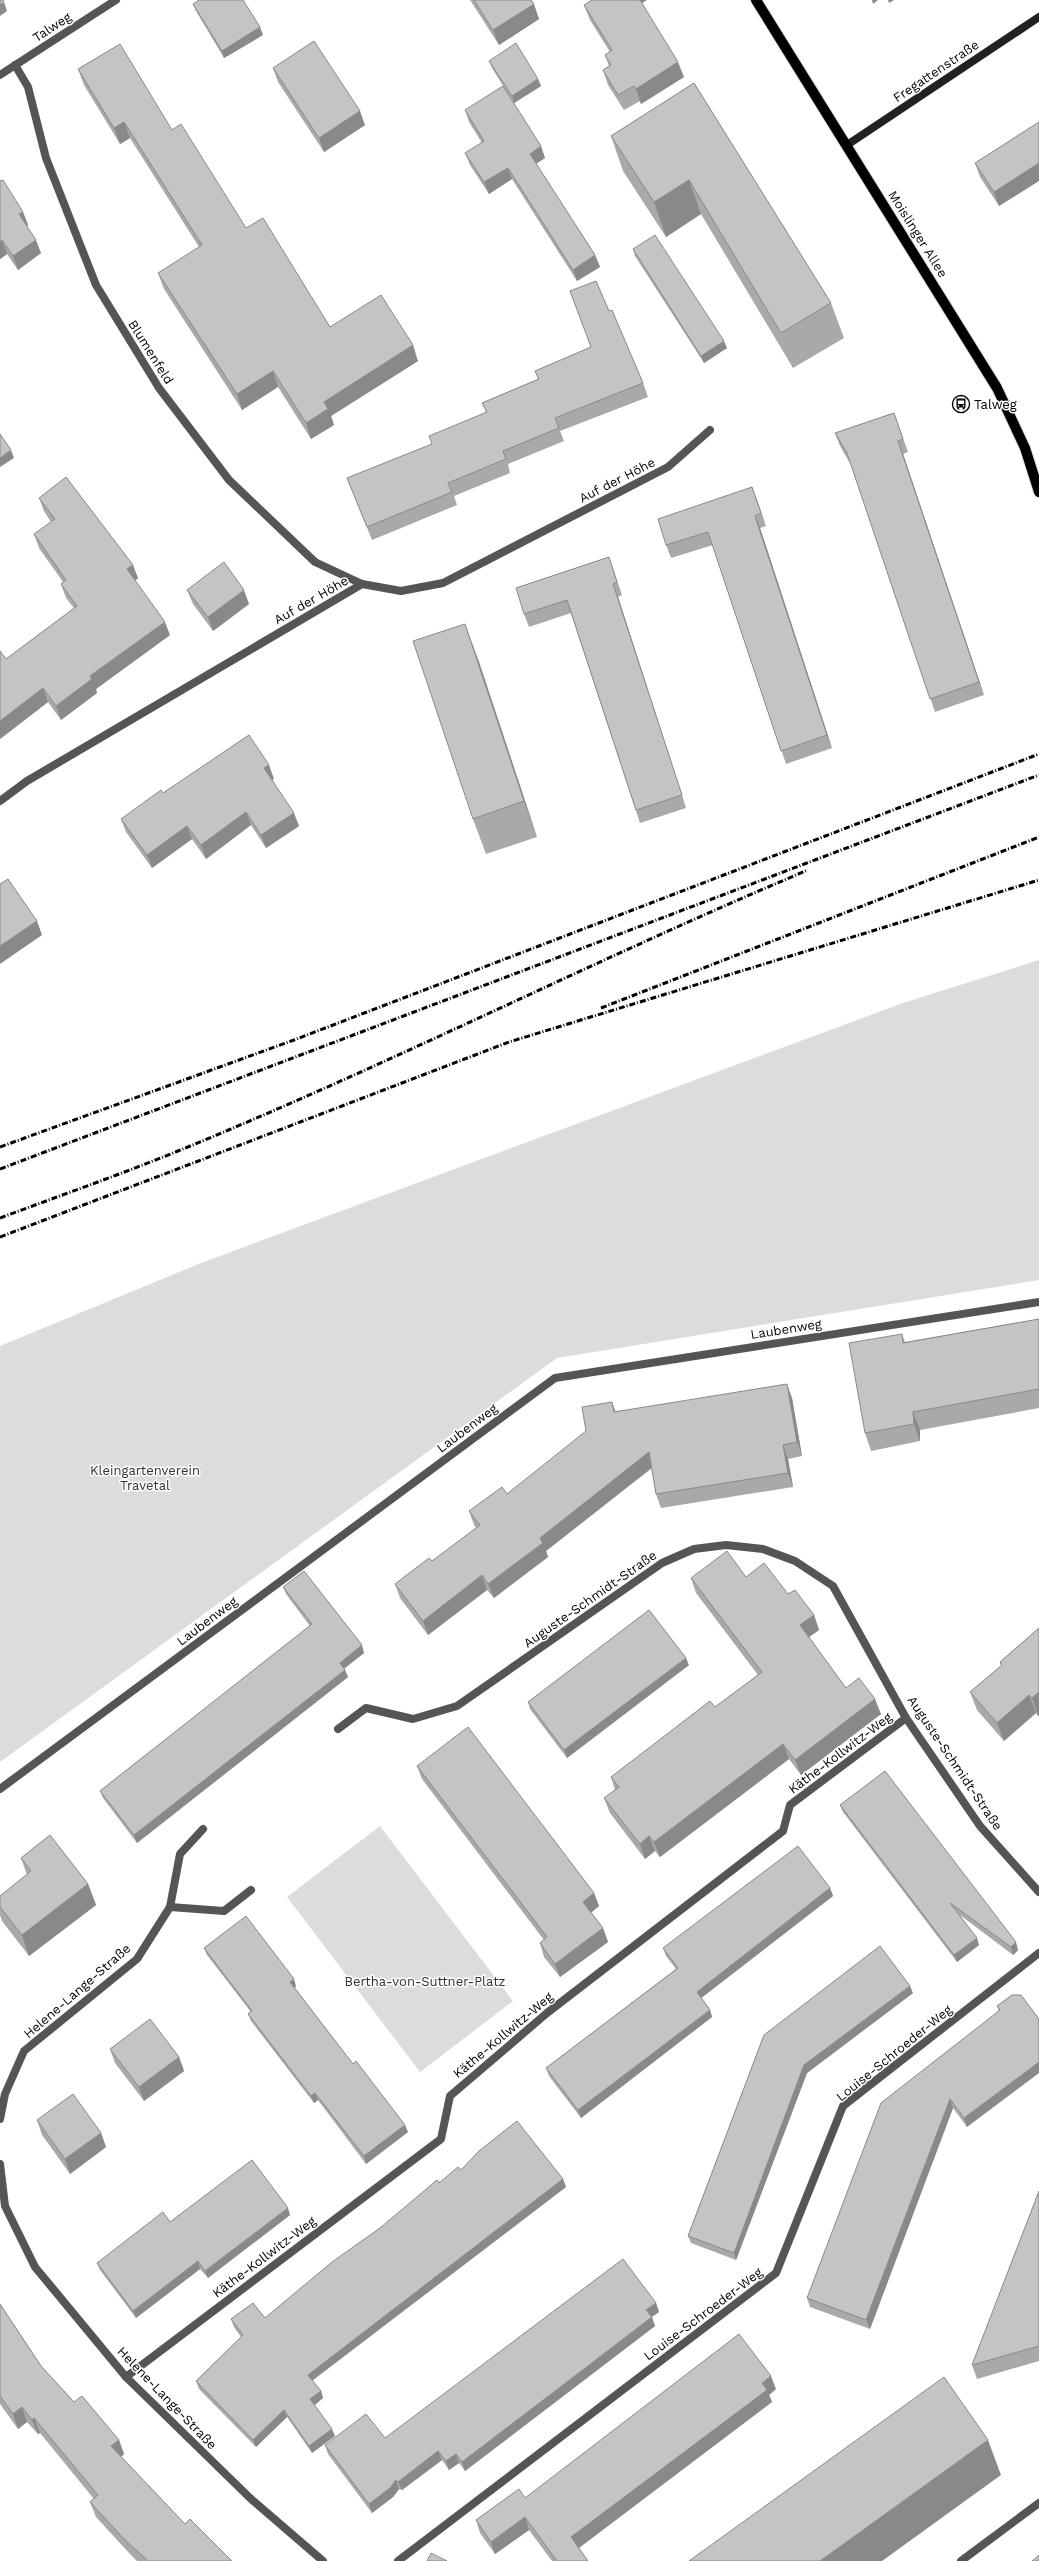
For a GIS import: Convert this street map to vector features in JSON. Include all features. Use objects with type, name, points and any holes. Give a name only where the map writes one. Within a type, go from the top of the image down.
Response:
[{"type":"main road","name":"Moislinger Allee","points":[[756,0],[848,145],[1004,400],[1025,448],[1039,492]]},
{"type":"street","name":"Talweg","points":[[0,75],[116,0]]},
{"type":"street","name":"Fregattenstraße","points":[[848,145],[1039,17]]},
{"type":"street","name":"Blumenfeld","points":[[15,65],[28,87],[46,158],[96,285],[159,388],[229,480],[271,522],[315,562],[362,584]]},
{"type":"street","name":"Auf der Höhe","points":[[0,801],[27,781],[362,584],[401,591],[443,584],[668,467],[710,430]]},
{"type":"street","name":"Laubenweg","points":[[0,1789],[555,1378],[1039,1302]]},
{"type":"street","name":"Auguste-Schmidt-Straße","points":[[338,1729],[366,1708],[413,1719],[457,1706],[662,1563],[694,1549],[726,1545],[763,1548],[795,1561],[833,1586],[906,1718],[980,1826],[1039,1892]]},
{"type":"street","name":"Käthe-Kollwitz-Weg","points":[[126,2376],[441,2139],[450,2096],[547,2013],[783,1831],[790,1805],[906,1718]]},
{"type":"street","name":"Helene-Lange-Straße","points":[[0,2119],[5,2094],[24,2051],[137,1959],[170,1907],[180,1854],[203,1829]]},
{"type":"street","points":[[170,1907],[224,1911],[251,1890]]},
{"type":"street","name":"Louise-Schroeder-Weg","points":[[398,2561],[776,2274],[843,2106],[1039,1953]]},
{"type":"street","name":"Helene-Lange-Straße","points":[[0,2164],[5,2206],[35,2267],[126,2376],[250,2498],[323,2561]]},
{"type":"street","points":[[961,2561],[1039,2503]]},
{"type":"green space","name":"Kleingartenverein Travetal","points":[[1039,960],[1039,1280],[557,1358],[0,1762],[0,1346],[201,1263],[903,1003]]},
{"type":"green space","name":"Bertha-von-Suttner-Platz","points":[[380,1826],[513,2001],[420,2072],[287,1897]]},
{"type":"building","points":[[0,0],[3,0],[4,2],[0,5]]},
{"type":"building","points":[[199,0],[243,0],[260,27],[222,51],[193,4]]},
{"type":"building","points":[[474,0],[531,0],[534,4],[493,30]]},
{"type":"building","points":[[592,0],[640,0],[678,62],[636,89],[634,86],[618,95],[603,70],[611,65],[605,55],[612,50],[584,5]]},
{"type":"building","points":[[314,41],[360,111],[319,138],[273,68]]},
{"type":"building","points":[[516,43],[538,79],[512,96],[489,61]]},
{"type":"building","points":[[120,44],[172,130],[181,124],[246,228],[263,218],[330,327],[381,295],[413,345],[324,402],[328,409],[306,423],[273,371],[237,394],[158,273],[202,245],[124,122],[114,128],[78,69]]},
{"type":"building","points":[[694,83],[831,303],[781,333],[689,180],[654,202],[611,136]]},
{"type":"building","points":[[503,86],[541,146],[530,154],[595,255],[573,270],[508,168],[484,182],[465,153],[484,141],[465,110]]},
{"type":"building","points":[[1039,122],[1039,163],[994,192],[975,163]]},
{"type":"building","points":[[3,180],[23,212],[19,214],[36,240],[13,256],[2,240],[0,242],[0,181]]},
{"type":"building","points":[[655,235],[724,341],[701,356],[633,249]]},
{"type":"building","points":[[596,281],[609,311],[612,310],[643,383],[555,418],[559,428],[503,451],[506,459],[448,483],[452,492],[367,527],[347,478],[432,444],[429,436],[487,412],[482,403],[539,379],[535,371],[591,347],[570,291]]},
{"type":"building","points":[[894,413],[903,439],[898,441],[979,682],[930,699],[847,453],[835,433]]},
{"type":"building","points":[[0,434],[11,450],[0,458]]},
{"type":"building","points":[[66,477],[133,565],[127,569],[165,622],[90,676],[92,679],[56,706],[43,688],[0,721],[0,651],[6,659],[77,606],[61,584],[66,580],[34,534],[55,519],[39,498]]},
{"type":"building","points":[[752,487],[761,513],[755,516],[827,735],[781,751],[708,532],[666,545],[658,519]]},
{"type":"building","points":[[609,557],[617,582],[613,584],[682,795],[636,810],[567,600],[524,614],[516,588]]},
{"type":"building","points":[[224,562],[244,590],[208,617],[187,590]]},
{"type":"building","points":[[465,624],[524,801],[473,819],[413,641]]},
{"type":"building","points":[[249,735],[269,765],[264,768],[294,813],[261,835],[246,812],[201,845],[187,826],[147,855],[121,819],[161,790],[163,793]]},
{"type":"building","points":[[8,879],[37,921],[0,946],[0,884]]},
{"type":"building","points":[[1039,1319],[1039,1389],[913,1412],[914,1424],[865,1433],[849,1343],[902,1334],[903,1343]]},
{"type":"building","points":[[787,1384],[797,1442],[783,1445],[788,1473],[656,1494],[649,1452],[540,1538],[543,1543],[488,1584],[482,1575],[423,1621],[395,1584],[429,1558],[432,1561],[480,1525],[469,1511],[502,1487],[507,1494],[586,1431],[582,1407],[612,1402],[614,1412]]},
{"type":"building","points":[[727,1551],[746,1577],[764,1563],[788,1594],[795,1590],[814,1615],[800,1625],[846,1688],[859,1678],[875,1699],[795,1760],[783,1744],[654,1842],[649,1836],[640,1844],[604,1798],[619,1787],[611,1777],[710,1701],[715,1707],[762,1672],[691,1578]]},
{"type":"building","points":[[304,1571],[362,1645],[340,1663],[345,1670],[134,1835],[100,1791],[312,1624],[283,1587]]},
{"type":"building","points":[[649,1610],[686,1658],[564,1750],[528,1702]]},
{"type":"building","points":[[1039,1628],[1039,1692],[1032,1698],[1029,1695],[997,1723],[970,1692],[1002,1665],[1000,1662]]},
{"type":"building","points":[[468,1727],[594,1893],[583,1902],[603,1928],[555,1964],[540,1943],[547,1937],[417,1766]]},
{"type":"building","points":[[885,1771],[1016,1942],[1011,1947],[950,1903],[977,1938],[954,1955],[840,1805]]},
{"type":"building","points":[[50,1835],[88,1884],[22,1935],[0,1907],[0,1896],[31,1871],[21,1858]]},
{"type":"building","points":[[798,1846],[830,1888],[697,1992],[710,2010],[578,2110],[546,2068],[678,1968],[663,1948]]},
{"type":"building","points":[[246,1916],[294,1979],[290,1982],[353,2064],[356,2061],[405,2125],[364,2156],[315,2093],[311,2096],[248,2014],[252,2011],[204,1948]]},
{"type":"building","points":[[880,1946],[910,1986],[804,2065],[734,2253],[688,2236],[764,2035]]},
{"type":"building","points":[[1012,1995],[1021,1995],[1039,2019],[1039,2062],[964,2118],[950,2099],[866,2320],[807,2298],[881,2103],[1000,2010],[997,2006]]},
{"type":"building","points":[[150,2019],[179,2057],[139,2087],[110,2049]]},
{"type":"building","points":[[73,2094],[101,2133],[65,2159],[37,2120]]},
{"type":"building","points":[[517,2121],[563,2179],[308,2375],[321,2391],[310,2399],[332,2429],[309,2446],[284,2410],[253,2440],[196,2381],[243,2335],[231,2319],[253,2303],[265,2318],[332,2262],[380,2228],[437,2180],[439,2183],[458,2167],[461,2170],[479,2151]]},
{"type":"building","points":[[252,2160],[288,2208],[205,2271],[198,2261],[133,2311],[97,2263],[163,2212],[170,2222]]},
{"type":"building","points":[[1039,2191],[1039,2346],[972,2365]]},
{"type":"building","points":[[623,2259],[656,2303],[646,2310],[652,2317],[462,2462],[456,2454],[446,2461],[438,2451],[398,2482],[396,2480],[390,2488],[369,2504],[325,2445],[366,2414],[385,2438]]},
{"type":"building","points":[[0,2304],[41,2366],[74,2402],[82,2396],[119,2440],[111,2446],[185,2524],[190,2519],[232,2561],[148,2561],[124,2539],[90,2502],[98,2495],[34,2418],[32,2420],[22,2407],[13,2414],[0,2396]]},
{"type":"building","points":[[739,2334],[771,2376],[762,2383],[767,2390],[571,2537],[588,2561],[557,2561],[525,2517],[491,2542],[476,2520],[519,2489],[525,2498]]},
{"type":"building","points":[[944,2377],[988,2440],[820,2561],[689,2561]]},
{"type":"building","points":[[431,2553],[447,2561],[427,2561]]},
{"type":"building","points":[[1039,2555],[1039,2561],[1032,2561]]},
{"type":"railway","points":[[0,1147],[294,1040],[1039,754]]},
{"type":"railway","points":[[0,1169],[1039,775]]},
{"type":"railway","points":[[601,1008],[1039,837]]},
{"type":"railway","points":[[0,1218],[156,1160],[258,1118],[650,939],[808,870]]},
{"type":"railway","points":[[0,1237],[509,1042],[1039,880]]},
{"type":"place","name":"Talweg","points":[[961,404]]}]
